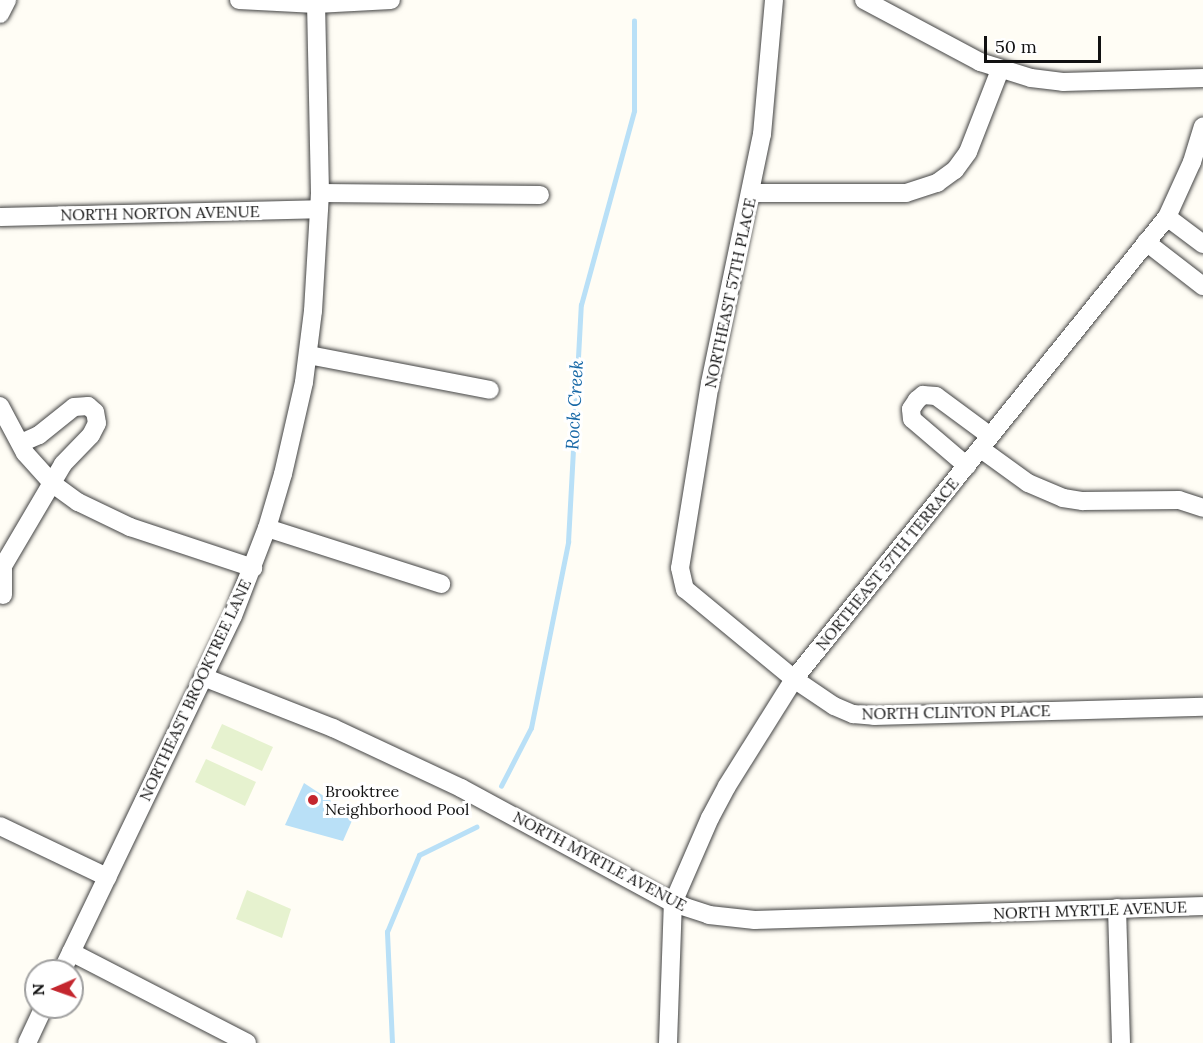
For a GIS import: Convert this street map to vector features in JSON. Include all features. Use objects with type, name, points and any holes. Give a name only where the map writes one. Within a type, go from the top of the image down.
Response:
[{"type":"street","points":[[0,14],[7,0]]},
{"type":"street","points":[[239,0],[316,4],[391,0]]},
{"type":"street","name":"NORTHEAST 57TH PLACE","points":[[682,585],[680,568],[710,383],[751,193],[768,93],[774,0]]},
{"type":"street","points":[[864,0],[1000,70],[1031,78],[1063,82],[1203,78]]},
{"type":"street","name":"NORTHEAST BROOKTREE LANE","points":[[68,959],[233,616],[267,528],[297,419],[309,355],[319,201],[316,4]]},
{"type":"street","points":[[751,193],[906,193],[937,183],[955,170],[968,152],[1000,70]]},
{"type":"street","name":"NORTHEAST 57TH TERRACE","points":[[668,1043],[673,903],[710,818],[727,786],[794,680],[1167,217],[1192,162],[1203,127]]},
{"type":"street","name":"NORTH NORTON AVENUE","points":[[0,217],[319,201],[540,195]]},
{"type":"street","points":[[1167,217],[1203,244]]},
{"type":"street","points":[[1146,242],[1203,286]]},
{"type":"street","points":[[309,355],[490,390]]},
{"type":"street","points":[[967,466],[912,419],[911,409],[923,395],[936,396],[1028,483],[1063,498],[1083,501],[1179,500],[1203,508]]},
{"type":"street","points":[[0,406],[6,422],[21,443],[25,453],[53,484],[78,502],[130,527],[252,568]]},
{"type":"street","points":[[3,595],[3,566],[63,464],[91,435],[98,423],[95,412],[88,406],[74,407],[39,435],[21,443]]},
{"type":"street","points":[[267,528],[441,584]]},
{"type":"street","name":"NORTH CLINTON PLACE","points":[[682,585],[690,595],[794,680],[834,706],[863,716],[1203,707]]},
{"type":"street","name":"NORTH MYRTLE AVENUE","points":[[203,677],[333,728],[461,788],[673,903],[709,915],[754,920],[1203,906]]},
{"type":"street","points":[[0,826],[107,878]]},
{"type":"street","points":[[1117,908],[1121,1043]]},
{"type":"street","points":[[71,952],[247,1043]]},
{"type":"street","points":[[27,1043],[38,1019]]},
{"type":"green space","points":[[222,724],[273,747],[262,771],[211,748]]},
{"type":"green space","points":[[206,759],[256,782],[245,806],[195,782]]},
{"type":"green space","points":[[247,890],[291,909],[282,938],[236,919]]},
{"type":"water","name":"Brooktree Neighborhood Pool","points":[[304,783],[354,816],[343,841],[285,825]]},
{"type":"waterway","name":"Rock Creek","points":[[501,786],[531,728],[568,542],[581,305],[634,111],[634,21]]},
{"type":"waterway","name":"Rock Creek","points":[[392,1043],[387,932],[419,855],[476,827]]},
{"type":"place","name":"Brooktree Neighborhood Pool","points":[[313,800]]}]
